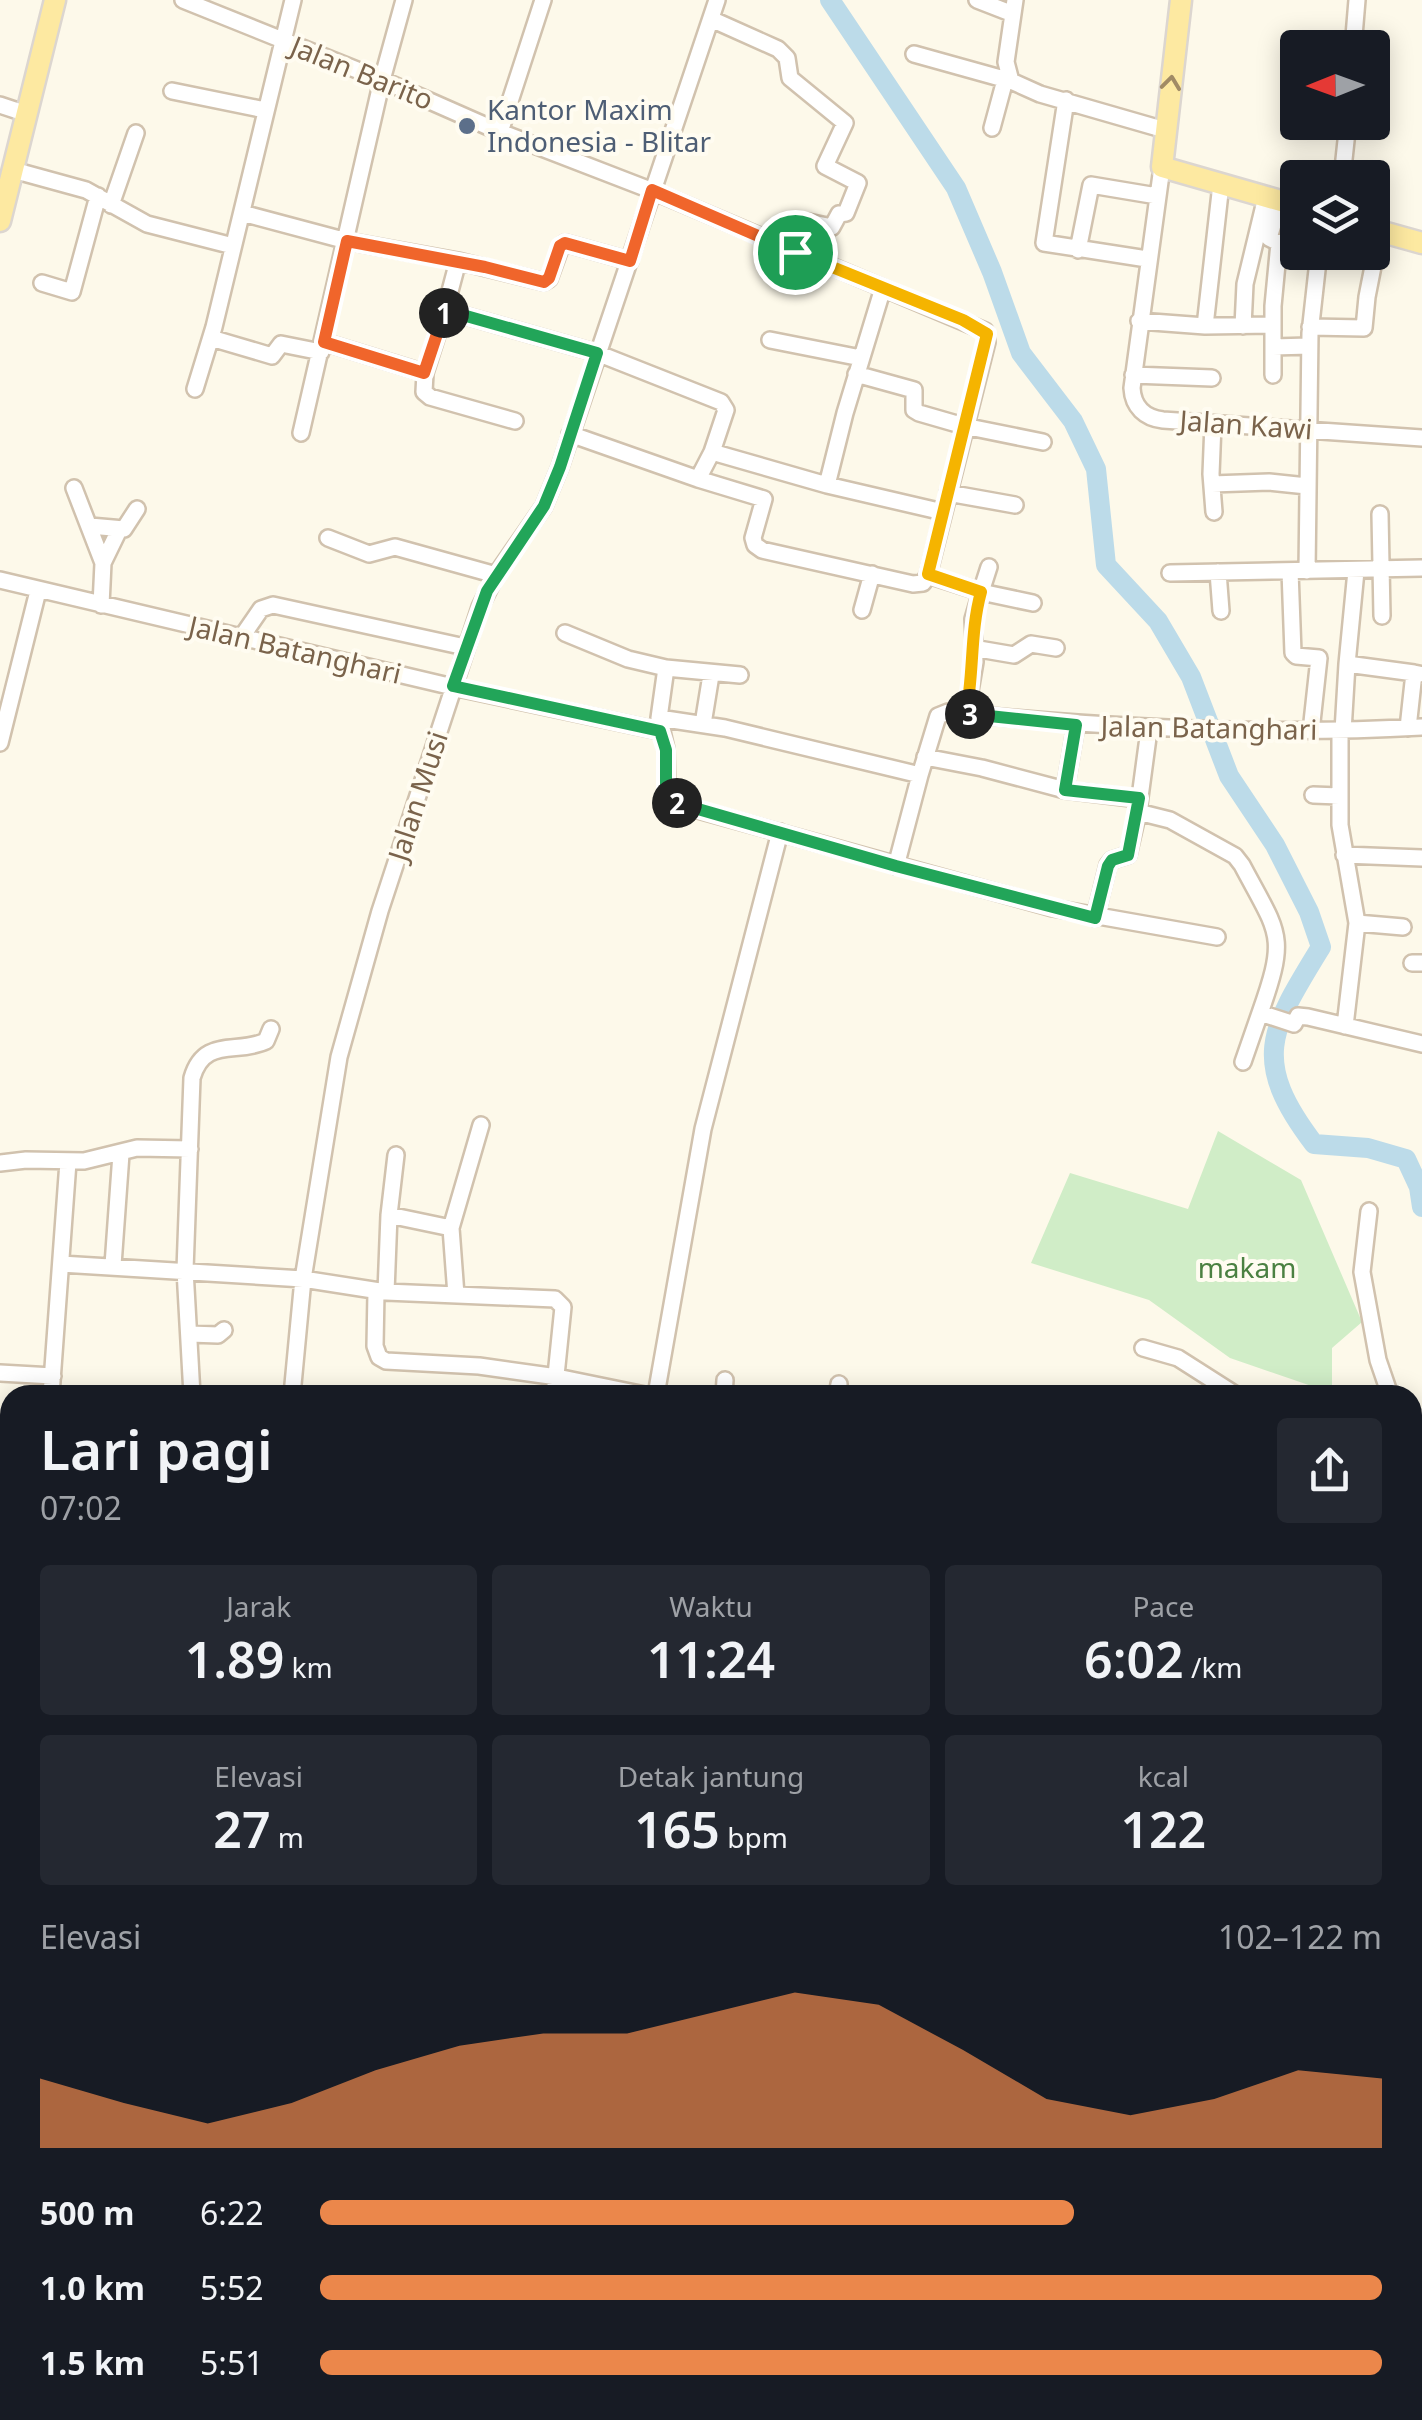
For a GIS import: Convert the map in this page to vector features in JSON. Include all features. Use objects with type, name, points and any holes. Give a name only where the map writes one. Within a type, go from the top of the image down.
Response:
[{"type":"main road","points":[[0,222],[54,0]]},
{"type":"main road","points":[[1181,0],[1162,166],[1280,201]]},
{"type":"main road","points":[[1390,234],[1422,243]]},
{"type":"street","name":"Jalan Barito","points":[[183,0],[500,132],[652,190],[985,331],[986,342],[964,426]]},
{"type":"street","points":[[195,389],[293,0]]},
{"type":"street","points":[[301,433],[404,0]]},
{"type":"street","points":[[500,132],[544,0]]},
{"type":"street","name":"Jalan Musi","points":[[293,1385],[303,1279],[337,1064],[380,910],[465,647],[496,575],[544,506],[717,0]]},
{"type":"street","points":[[977,0],[1014,7],[1006,62],[1008,80],[992,128]]},
{"type":"street","points":[[1354,30],[1357,0]]},
{"type":"street","points":[[710,19],[778,48],[787,58],[790,78],[845,123],[825,166],[857,181],[852,198],[846,213],[839,214],[832,227],[808,222],[795,252]]},
{"type":"street","points":[[914,54],[1165,130]]},
{"type":"street","points":[[172,91],[265,110]]},
{"type":"street","points":[[1066,100],[1044,243],[1147,259]]},
{"type":"street","points":[[0,105],[26,114]]},
{"type":"street","points":[[42,283],[72,292],[104,200],[136,133]]},
{"type":"street","name":"Jalan Kawi","points":[[1162,166],[1133,375],[1132,397],[1145,415],[1163,420],[1422,438]]},
{"type":"street","points":[[13,170],[73,185],[147,224],[234,246]]},
{"type":"street","points":[[1205,326],[1222,184]]},
{"type":"street","points":[[1078,250],[1091,185],[1158,196]]},
{"type":"street","points":[[1243,326],[1245,284],[1280,203]]},
{"type":"street","points":[[1273,374],[1279,243],[1269,238],[1280,204]]},
{"type":"street","points":[[242,212],[347,241],[458,261],[544,282],[565,243],[630,261]]},
{"type":"street","points":[[458,261],[422,386],[430,397],[515,421]]},
{"type":"street","points":[[1317,270],[1310,328],[1306,486],[1293,652],[1296,656],[1418,674],[1415,728]]},
{"type":"street","points":[[1310,328],[1364,328],[1371,270]]},
{"type":"street","points":[[827,485],[883,288]]},
{"type":"street","points":[[445,310],[597,353],[726,406],[712,452],[698,479]]},
{"type":"street","points":[[1139,322],[1273,325]]},
{"type":"street","points":[[210,338],[272,356],[282,344],[322,347],[424,373]]},
{"type":"street","points":[[770,340],[862,358]]},
{"type":"street","points":[[1273,347],[1310,346]]},
{"type":"street","points":[[856,374],[914,390],[914,410],[918,413],[1044,442]]},
{"type":"street","points":[[1133,375],[1212,378]]},
{"type":"street","points":[[1213,424],[1214,512]]},
{"type":"street","points":[[570,434],[764,499],[754,538],[755,545],[762,550],[913,584],[924,583],[928,574],[964,426]]},
{"type":"street","points":[[712,452],[942,512]]},
{"type":"street","points":[[1212,484],[1269,482],[1306,486]]},
{"type":"street","points":[[74,488],[103,563],[101,605]]},
{"type":"street","points":[[948,493],[1015,505]]},
{"type":"street","points":[[103,563],[119,530],[130,524],[137,510]]},
{"type":"street","points":[[1380,514],[1382,616]]},
{"type":"street","points":[[90,526],[119,530]]},
{"type":"street","points":[[328,538],[368,554],[395,547],[496,575]]},
{"type":"street","points":[[896,866],[938,716],[968,705],[974,655],[973,619],[990,567]]},
{"type":"street","points":[[1170,573],[1422,568]]},
{"type":"street","points":[[1345,1026],[1357,923],[1344,855],[1339,796],[1346,662],[1356,570]]},
{"type":"street","points":[[1218,572],[1220,612]]},
{"type":"street","points":[[862,610],[872,574]]},
{"type":"street","points":[[928,574],[981,592],[1033,603]]},
{"type":"street","name":"Jalan Batanghari","points":[[0,580],[453,686],[660,724],[703,724],[920,775]]},
{"type":"street","points":[[0,743],[38,591]]},
{"type":"street","points":[[242,638],[260,609],[273,605],[465,647]]},
{"type":"street","points":[[565,633],[628,659],[711,675],[740,675]]},
{"type":"street","points":[[974,655],[1014,655],[1030,644],[1056,648]]},
{"type":"street","points":[[1311,732],[1318,658]]},
{"type":"street","points":[[666,668],[660,724],[666,750],[666,792],[671,799],[896,866],[1095,918],[1216,938]]},
{"type":"street","points":[[703,724],[711,675]]},
{"type":"street","name":"Jalan Batanghari","points":[[968,705],[1076,725],[1149,730],[1311,732],[1415,728]]},
{"type":"street","points":[[1065,790],[1076,725]]},
{"type":"street","points":[[1095,918],[1108,866],[1112,860],[1128,855],[1149,730]]},
{"type":"street","points":[[925,757],[1138,805],[1235,856],[1276,931],[1278,956],[1263,1014],[1243,1062]]},
{"type":"street","points":[[1313,795],[1339,796]]},
{"type":"street","points":[[658,1385],[704,1129],[780,832]]},
{"type":"street","points":[[1344,855],[1422,858]]},
{"type":"street","points":[[1357,923],[1403,927]]},
{"type":"street","points":[[1263,1014],[1294,1024],[1299,1016],[1422,1044]]},
{"type":"street","points":[[192,1385],[185,1270],[194,1072],[222,1048],[266,1042],[271,1028]]},
{"type":"street","points":[[456,1295],[451,1228],[481,1126]]},
{"type":"street","points":[[0,1163],[68,1162],[151,1147],[190,1149]]},
{"type":"street","points":[[113,1265],[120,1154]]},
{"type":"street","points":[[396,1155],[376,1346],[379,1358],[386,1362],[479,1366],[599,1385]]},
{"type":"street","points":[[52,1385],[68,1162]]},
{"type":"street","points":[[1369,1211],[1362,1272],[1378,1360],[1387,1385]]},
{"type":"street","points":[[389,1215],[451,1228]]},
{"type":"street","points":[[60,1264],[303,1279],[381,1292],[555,1299],[563,1307],[556,1385]]},
{"type":"street","points":[[190,1334],[218,1335],[224,1330]]},
{"type":"street","points":[[1143,1348],[1178,1358],[1220,1385]]},
{"type":"street","points":[[0,1373],[52,1376]]},
{"type":"green space","name":"makam","points":[[1218,1131],[1301,1180],[1362,1322],[1332,1348],[1332,1385],[1309,1385],[1230,1358],[1149,1300],[1031,1263],[1070,1173],[1188,1209]]},
{"type":"waterway","points":[[830,0],[956,188],[1021,353],[1073,421],[1096,469],[1106,565],[1158,621],[1191,677],[1229,776],[1275,845],[1309,912],[1321,947],[1279,1024],[1274,1045],[1281,1089],[1314,1144],[1368,1148],[1406,1159],[1419,1187],[1422,1207]]},
{"type":"place","name":"Kantor Maxim Indonesia - Blitar","points":[[467,126]]},
{"type":"route","points":[[652,190],[795,252],[963,320],[987,334],[928,574],[981,592],[973,619],[974,662],[966,714],[1076,725],[1065,790],[1139,798],[1128,855],[1112,860],[1108,866],[1095,918],[680,805],[666,792],[666,750],[660,731],[453,686],[487,591],[544,506],[597,353],[445,310],[424,373],[324,342],[347,241],[458,261],[544,282],[548,281],[560,246],[569,242],[630,261],[652,190]]}]
